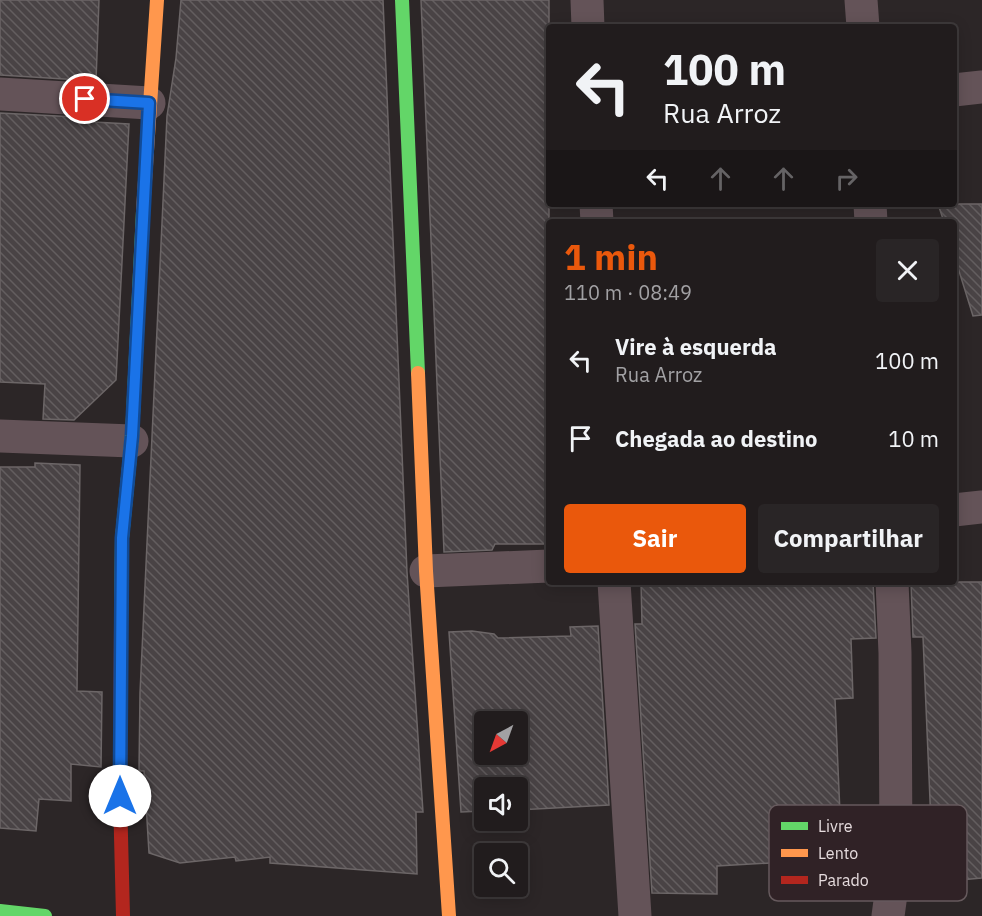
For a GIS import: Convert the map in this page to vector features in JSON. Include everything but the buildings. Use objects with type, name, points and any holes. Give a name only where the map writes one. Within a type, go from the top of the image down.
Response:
[{"type":"street","points":[[123,916],[120,796],[122,538],[132,441],[149,103],[157,0]]},
{"type":"street","points":[[402,0],[426,571],[449,916]]},
{"type":"street","points":[[587,0],[588,24]]},
{"type":"street","points":[[861,0],[862,24]]},
{"type":"street","points":[[957,90],[982,87]]},
{"type":"street","points":[[0,94],[149,103]]},
{"type":"street","points":[[0,436],[132,441]]},
{"type":"street","points":[[957,510],[982,507]]},
{"type":"street","points":[[426,571],[546,566]]},
{"type":"street","points":[[614,585],[635,916]]},
{"type":"street","points":[[892,585],[896,805]]},
{"type":"street","points":[[888,916],[890,901]]},
{"type":"street","points":[[0,911],[42,916]]},
{"type":"traffic: fast","points":[[402,0],[418,373]]},
{"type":"traffic: fast","points":[[121,623],[122,538],[132,436],[143,211]]},
{"type":"traffic: fast","points":[[0,911],[45,916]]},
{"type":"traffic: slow","points":[[143,211],[157,0]]},
{"type":"traffic: slow","points":[[418,373],[426,571],[449,916]]},
{"type":"traffic: jam","points":[[121,623],[120,796],[123,916]]},
{"type":"route","points":[[85,99],[149,103],[132,436],[122,538],[120,796]]}]
